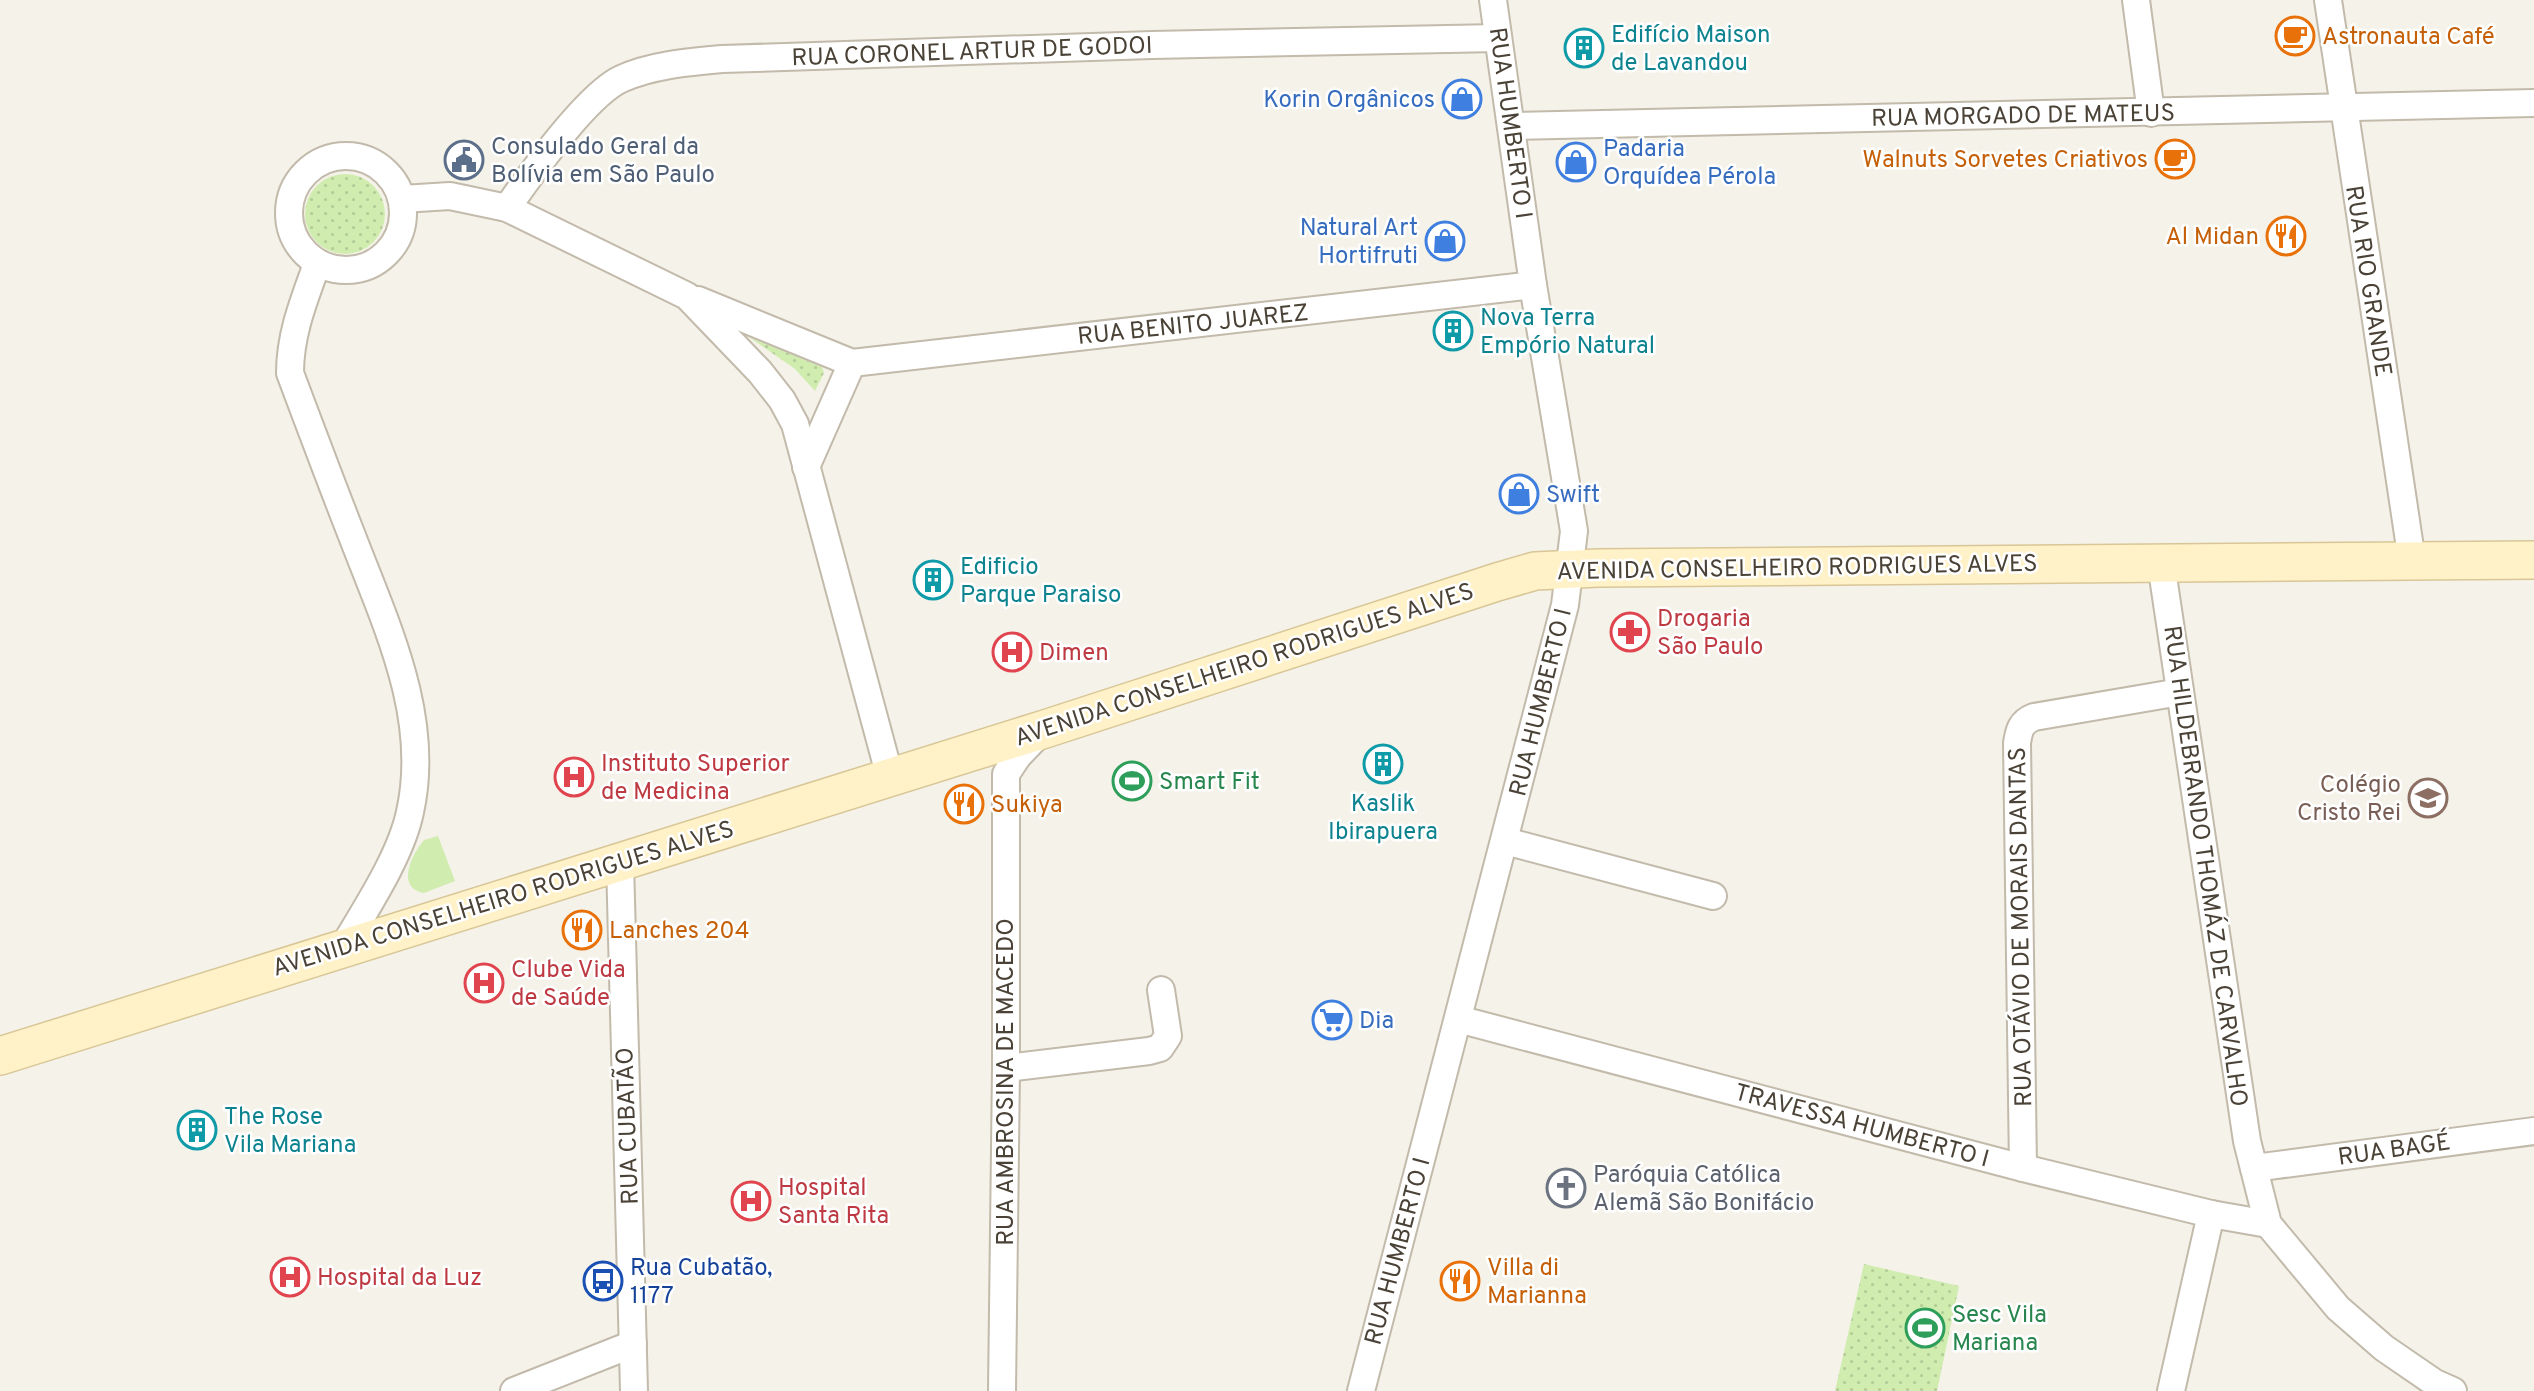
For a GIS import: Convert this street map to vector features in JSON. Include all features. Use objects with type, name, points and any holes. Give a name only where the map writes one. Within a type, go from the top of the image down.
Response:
[{"type":"street","name":"RUA HUMBERTO I","points":[[1361,1391],[1505,841],[1565,605],[1571,569],[1574,531],[1533,285],[1493,0]]},
{"type":"street","points":[[2136,0],[2151,113]]},
{"type":"street","name":"RUA RIO GRANDE","points":[[2328,0],[2412,561]]},
{"type":"street","name":"RUA CORONEL ARTUR DE GODOI","points":[[507,208],[600,92],[622,78],[690,62],[1152,45],[1499,38]]},
{"type":"street","name":"RUA MORGADO DE MATEUS","points":[[1511,126],[2534,103]]},
{"type":"street","points":[[335,157],[368,160],[388,176],[402,199],[402,228],[395,242],[385,255],[357,270],[341,270],[317,264],[299,247],[288,216],[296,185],[306,172],[320,162],[335,157]]},
{"type":"street","points":[[402,199],[450,196],[507,208],[687,296],[852,363],[806,467]]},
{"type":"street","points":[[317,264],[299,313],[290,350],[290,373],[398,656],[412,711],[416,761],[410,813],[390,865],[342,949]]},
{"type":"street","name":"RUA BENITO JUAREZ","points":[[852,363],[1533,285]]},
{"type":"street","points":[[687,296],[738,347],[782,400],[795,424],[890,777]]},
{"type":"street","name":"AVENIDA CONSELHEIRO RODRIGUES ALVES","points":[[0,1056],[1045,729],[1535,571],[2534,560]]},
{"type":"street","name":"RUA HILDEBRANDO THOMÁZ DE CARVALHO","points":[[2161,563],[2245,1127],[2268,1224]]},
{"type":"street","name":"RUA OTÁVIO DE MORAIS DANTAS","points":[[2023,1168],[2017,743],[2019,730],[2025,721],[2034,717],[2180,692]]},
{"type":"street","points":[[952,758],[993,767],[1006,774],[1028,744],[1045,729]]},
{"type":"street","name":"RUA AMBROSINA DE MACEDO","points":[[1002,1391],[1006,774]]},
{"type":"street","points":[[1505,841],[1713,897]]},
{"type":"street","name":"RUA CUBATÃO","points":[[620,862],[634,1391]]},
{"type":"street","points":[[1006,1068],[1160,1048],[1168,1037],[1161,990]]},
{"type":"street","name":"TRAVESSA HUMBERTO I","points":[[1458,1019],[2023,1168],[2211,1214],[2268,1224]]},
{"type":"street","name":"RUA BAGÉ","points":[[2253,1168],[2534,1131]]},
{"type":"street","points":[[2171,1391],[2211,1214]]},
{"type":"street","points":[[2268,1224],[2338,1308],[2384,1348],[2453,1391]]},
{"type":"street","points":[[514,1391],[633,1344]]},
{"type":"green space","points":[[345,174],[360,177],[373,186],[382,199],[385,214],[382,229],[373,242],[360,251],[345,254],[330,251],[317,242],[308,229],[305,214],[308,199],[317,186],[330,177]]},
{"type":"green space","points":[[749,337],[822,367],[824,373],[815,391],[795,369]]},
{"type":"green space","points":[[438,836],[455,881],[424,893],[415,890],[408,878],[411,862],[424,840]]},
{"type":"green space","name":"Sesc Vila Mariana","points":[[1864,1264],[1959,1286],[1937,1391],[1835,1391]]},
{"type":"place","name":"Astronauta Café","points":[[2295,36]]},
{"type":"place","name":"Edifício Maison de Lavandou","points":[[1584,48]]},
{"type":"place","name":"Korin Orgânicos","points":[[1462,99]]},
{"type":"place","name":"Walnuts Sorvetes Criativos","points":[[2175,159]]},
{"type":"place","name":"Consulado Geral da Bolívia em São Paulo","points":[[464,160]]},
{"type":"place","name":"Padaria Orquídea Pérola","points":[[1576,162]]},
{"type":"place","name":"Al Midan","points":[[2286,236]]},
{"type":"place","name":"Natural Art Hortifruti","points":[[1445,241]]},
{"type":"place","name":"Nova Terra Empório Natural","points":[[1453,331]]},
{"type":"place","name":"Swift","points":[[1519,494]]},
{"type":"place","name":"Edificio Parque Paraiso","points":[[933,580]]},
{"type":"place","name":"Drogaria São Paulo","points":[[1630,632]]},
{"type":"place","name":"Dimen","points":[[1012,652]]},
{"type":"place","name":"Kaslik Ibirapuera","points":[[1383,764]]},
{"type":"place","name":"Instituto Superior de Medicina","points":[[574,777]]},
{"type":"place","name":"Smart Fit","points":[[1132,781]]},
{"type":"place","name":"Colégio Cristo Rei","points":[[2428,798]]},
{"type":"place","name":"Sukiya","points":[[964,804]]},
{"type":"place","name":"Lanches 204","points":[[582,930]]},
{"type":"place","name":"Clube Vida de Saúde","points":[[484,983]]},
{"type":"place","name":"Dia","points":[[1332,1020]]},
{"type":"place","name":"The Rose Vila Mariana","points":[[197,1130]]},
{"type":"place","name":"Paróquia Católica Alemã São Bonifácio","points":[[1566,1188]]},
{"type":"place","name":"Hospital Santa Rita","points":[[751,1201]]},
{"type":"place","name":"Hospital da Luz","points":[[290,1277]]},
{"type":"place","name":"Rua Cubatão, 1177","points":[[603,1281]]},
{"type":"place","name":"Villa di Marianna","points":[[1460,1281]]},
{"type":"place","name":"Sesc Vila Mariana","points":[[1925,1328]]}]
